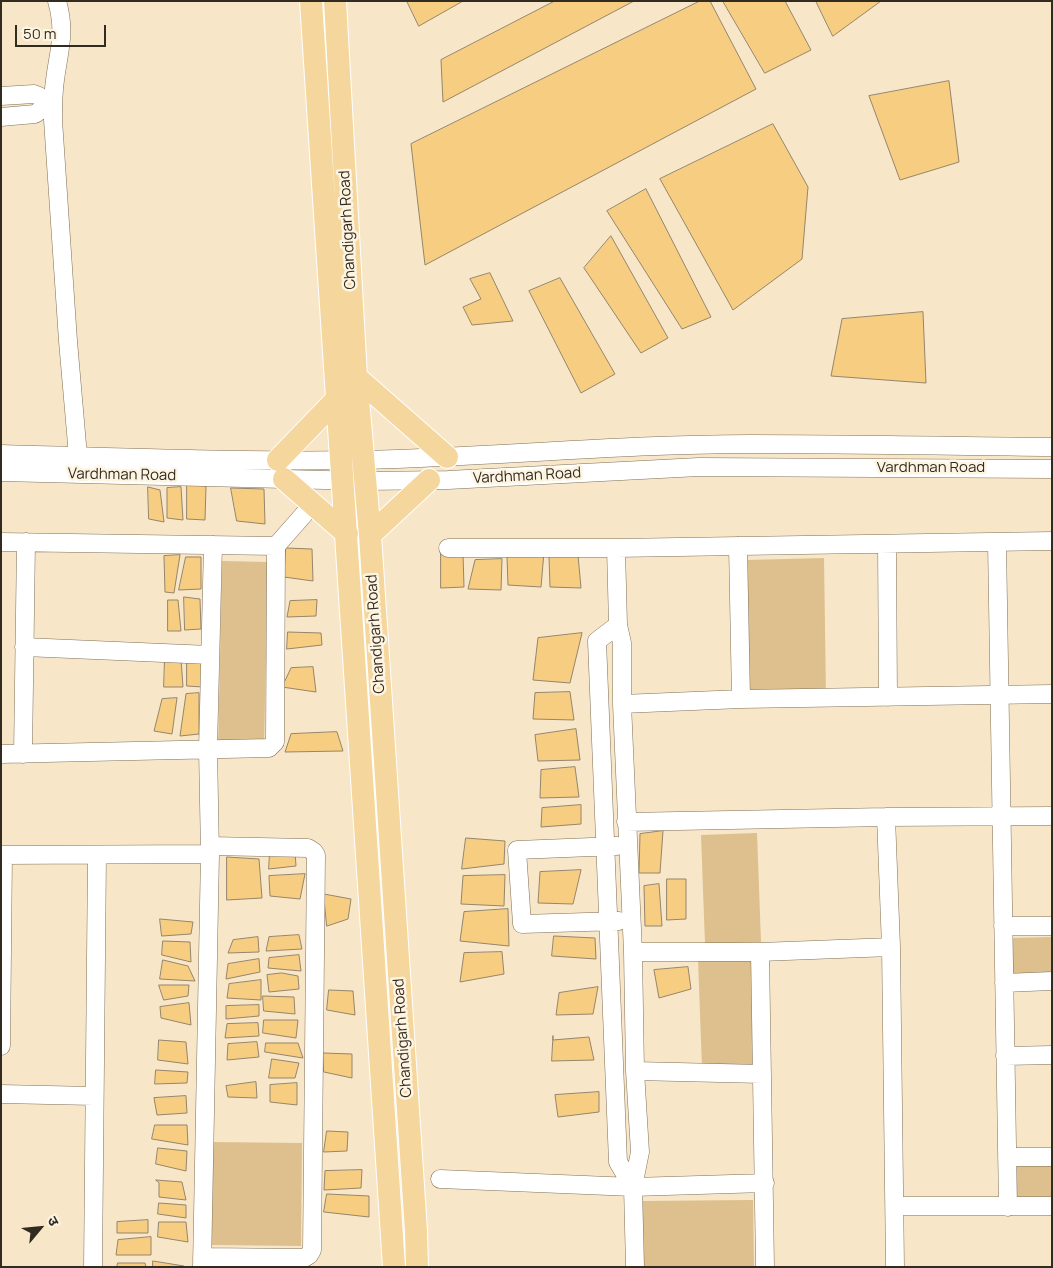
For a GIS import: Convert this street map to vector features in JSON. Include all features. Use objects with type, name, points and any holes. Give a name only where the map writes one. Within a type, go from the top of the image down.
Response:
[{"type":"main road","name":"Chandigarh Road","points":[[311,1],[337,398],[370,535],[415,1211],[417,1267]]},
{"type":"main road","name":"Chandigarh Road","points":[[335,1],[356,377],[353,470],[347,534],[394,1267]]},
{"type":"main road","points":[[356,377],[447,457]]},
{"type":"main road","points":[[337,398],[281,469],[313,504],[347,534]]},
{"type":"main road","points":[[370,535],[429,480]]},
{"type":"street","points":[[1,116],[35,114],[42,110],[49,102],[54,86],[62,33],[57,1]]},
{"type":"street","points":[[1,96],[34,94],[39,96],[49,102],[53,120],[67,332],[78,456]]},
{"type":"street","name":"Vardhman Road","points":[[353,470],[447,457],[724,444],[1052,447]]},
{"type":"street","name":"Vardhman Road","points":[[1,454],[78,456],[281,469]]},
{"type":"street","name":"Vardhman Road","points":[[1,472],[353,470],[429,480],[700,467],[1052,469]]},
{"type":"street","points":[[1,754],[269,748],[275,742],[276,546],[313,504]]},
{"type":"street","points":[[448,548],[616,548],[1052,541]]},
{"type":"street","points":[[1,542],[276,546]]},
{"type":"street","points":[[23,754],[26,542]]},
{"type":"street","points":[[997,542],[1008,1207]]},
{"type":"street","points":[[887,544],[888,696]]},
{"type":"street","points":[[1,1046],[2,855],[98,855],[210,850],[308,848],[314,852],[316,856],[312,1250],[309,1255],[304,1258],[202,1262],[210,850],[208,749],[214,545]]},
{"type":"street","points":[[738,546],[741,699]]},
{"type":"street","points":[[616,548],[618,625],[622,643],[626,822],[633,952],[635,1071],[640,1152],[633,1187],[635,1267]]},
{"type":"street","points":[[618,625],[597,641],[618,1162],[633,1187]]},
{"type":"street","points":[[24,647],[210,655]]},
{"type":"street","points":[[622,704],[741,699],[1052,694]]},
{"type":"street","points":[[626,822],[1052,816]]},
{"type":"street","points":[[886,817],[891,947],[895,1267]]},
{"type":"street","points":[[627,846],[517,850],[522,924],[631,921]]},
{"type":"street","points":[[93,1267],[98,855]]},
{"type":"street","points":[[1003,926],[1052,926]]},
{"type":"street","points":[[633,952],[760,952],[891,947]]},
{"type":"street","points":[[760,952],[765,1267]]},
{"type":"street","points":[[1004,983],[1052,981]]},
{"type":"street","points":[[1005,1056],[1052,1055]]},
{"type":"street","points":[[635,1071],[762,1074]]},
{"type":"street","points":[[1,1094],[94,1096]]},
{"type":"street","points":[[1007,1157],[1052,1157]]},
{"type":"street","points":[[440,1179],[633,1187],[764,1183]]},
{"type":"street","points":[[894,1206],[1052,1206]]},
{"type":"shaded area","points":[[824,558],[826,697],[750,698],[747,560]]},
{"type":"shaded area","points":[[222,561],[268,562],[264,748],[218,747]]},
{"type":"shaded area","points":[[757,833],[761,942],[705,944],[701,835]]},
{"type":"shaded area","points":[[1052,937],[1052,975],[1010,976],[1009,938]]},
{"type":"shaded area","points":[[754,958],[757,1066],[702,1068],[698,959]]},
{"type":"shaded area","points":[[212,1142],[302,1143],[301,1246],[211,1245]]},
{"type":"shaded area","points":[[1052,1162],[1052,1200],[1014,1201],[1013,1163]]},
{"type":"shaded area","points":[[753,1200],[754,1267],[643,1267],[642,1201]]},
{"type":"building","points":[[407,1],[463,1],[419,26]]},
{"type":"building","points":[[555,1],[634,1],[443,102],[441,60]]},
{"type":"building","points":[[700,1],[710,1],[756,89],[425,265],[411,144]]},
{"type":"building","points":[[723,1],[785,1],[811,50],[765,73]]},
{"type":"building","points":[[816,1],[881,1],[833,36]]},
{"type":"building","points":[[949,81],[959,162],[900,180],[869,96]]},
{"type":"building","points":[[773,124],[808,187],[802,259],[733,310],[660,179]]},
{"type":"building","points":[[646,189],[711,317],[682,329],[607,211]]},
{"type":"building","points":[[611,236],[668,338],[641,353],[584,268]]},
{"type":"building","points":[[490,273],[513,321],[472,325],[463,307],[481,299],[470,279]]},
{"type":"building","points":[[560,278],[615,374],[581,393],[529,291]]},
{"type":"building","points":[[923,312],[926,383],[831,376],[842,319]]},
{"type":"building","points":[[187,484],[206,486],[205,520],[187,519]]},
{"type":"building","points":[[148,487],[160,490],[164,522],[149,519]]},
{"type":"building","points":[[181,487],[183,520],[167,518],[167,488]]},
{"type":"building","points":[[231,488],[264,489],[265,524],[237,521]]},
{"type":"building","points":[[286,548],[312,549],[313,581],[284,577]]},
{"type":"building","points":[[544,552],[541,587],[508,585],[507,557]]},
{"type":"building","points":[[441,554],[463,554],[464,587],[441,588]]},
{"type":"building","points":[[180,555],[174,593],[165,592],[164,556]]},
{"type":"building","points":[[578,555],[581,588],[550,587],[549,557]]},
{"type":"building","points":[[186,557],[201,557],[201,589],[179,590]]},
{"type":"building","points":[[502,559],[501,590],[468,589],[475,560]]},
{"type":"building","points":[[184,597],[200,599],[201,629],[185,630]]},
{"type":"building","points":[[168,600],[178,600],[181,631],[168,631]]},
{"type":"building","points":[[317,600],[316,616],[287,617],[290,601]]},
{"type":"building","points":[[288,632],[321,633],[322,645],[287,649]]},
{"type":"building","points":[[582,633],[570,683],[533,680],[538,638]]},
{"type":"building","points":[[165,657],[181,659],[183,687],[164,687]]},
{"type":"building","points":[[187,661],[201,662],[203,687],[187,686]]},
{"type":"building","points":[[313,667],[316,692],[282,687],[291,668]]},
{"type":"building","points":[[570,692],[574,720],[533,719],[535,693]]},
{"type":"building","points":[[199,693],[199,734],[180,736],[186,694]]},
{"type":"building","points":[[177,698],[172,734],[154,731],[162,699]]},
{"type":"building","points":[[576,729],[580,760],[538,761],[535,735]]},
{"type":"building","points":[[337,732],[343,751],[285,752],[291,734]]},
{"type":"building","points":[[575,767],[579,797],[540,798],[541,770]]},
{"type":"building","points":[[581,805],[581,824],[541,827],[542,808]]},
{"type":"building","points":[[663,831],[660,873],[639,873],[640,834]]},
{"type":"building","points":[[466,838],[505,841],[504,864],[462,869]]},
{"type":"building","points":[[270,852],[295,852],[296,866],[269,869]]},
{"type":"building","points":[[227,857],[259,859],[262,898],[227,900]]},
{"type":"building","points":[[581,870],[573,904],[538,903],[540,872]]},
{"type":"building","points":[[305,874],[300,899],[270,896],[269,876]]},
{"type":"building","points":[[505,875],[504,906],[461,904],[463,876]]},
{"type":"building","points":[[667,879],[686,879],[686,919],[667,920]]},
{"type":"building","points":[[659,884],[662,926],[645,926],[644,886]]},
{"type":"building","points":[[324,894],[351,899],[348,919],[327,926]]},
{"type":"building","points":[[508,909],[509,946],[460,941],[464,912]]},
{"type":"building","points":[[160,919],[193,922],[191,934],[162,936]]},
{"type":"building","points":[[299,935],[302,949],[266,951],[269,937]]},
{"type":"building","points":[[554,936],[595,938],[596,959],[552,956]]},
{"type":"building","points":[[258,937],[259,952],[228,953],[233,940]]},
{"type":"building","points":[[163,941],[190,942],[191,962],[162,955]]},
{"type":"building","points":[[502,952],[504,974],[460,982],[464,953]]},
{"type":"building","points":[[299,955],[301,971],[268,968],[269,958]]},
{"type":"building","points":[[259,959],[260,972],[226,979],[228,964]]},
{"type":"building","points":[[163,960],[188,966],[195,981],[160,979]]},
{"type":"building","points":[[688,967],[691,989],[659,998],[654,970]]},
{"type":"building","points":[[282,973],[298,976],[299,989],[269,992],[267,975]]},
{"type":"building","points":[[261,980],[261,1000],[227,998],[229,984]]},
{"type":"building","points":[[159,985],[189,985],[188,996],[164,1000]]},
{"type":"building","points":[[598,987],[593,1014],[556,1015],[559,993]]},
{"type":"building","points":[[329,990],[353,991],[355,1015],[327,1010]]},
{"type":"building","points":[[263,996],[294,997],[295,1014],[264,1011]]},
{"type":"building","points":[[189,1003],[191,1025],[161,1018],[160,1007]]},
{"type":"building","points":[[259,1005],[259,1016],[226,1019],[226,1006]]},
{"type":"building","points":[[264,1020],[298,1020],[296,1038],[263,1033]]},
{"type":"building","points":[[258,1023],[259,1036],[225,1038],[227,1024]]},
{"type":"building","points":[[553,1036],[553,1040],[589,1037],[594,1060],[552,1061]]},
{"type":"building","points":[[159,1040],[186,1042],[188,1064],[158,1060]]},
{"type":"building","points":[[257,1042],[259,1057],[227,1060],[228,1044]]},
{"type":"building","points":[[266,1043],[298,1043],[303,1058],[265,1052]]},
{"type":"building","points":[[323,1053],[352,1054],[352,1078],[324,1072]]},
{"type":"building","points":[[272,1059],[299,1063],[295,1078],[269,1078]]},
{"type":"building","points":[[156,1070],[188,1072],[187,1083],[155,1084]]},
{"type":"building","points":[[256,1082],[257,1098],[228,1097],[226,1086]]},
{"type":"building","points":[[297,1083],[297,1105],[270,1102],[270,1085]]},
{"type":"building","points":[[599,1092],[599,1112],[558,1117],[555,1095]]},
{"type":"building","points":[[186,1096],[187,1113],[157,1115],[154,1098]]},
{"type":"building","points":[[155,1125],[187,1125],[188,1145],[152,1139]]},
{"type":"building","points":[[327,1131],[348,1132],[347,1151],[324,1152]]},
{"type":"building","points":[[158,1148],[187,1151],[186,1171],[156,1164]]},
{"type":"building","points":[[362,1170],[361,1188],[324,1190],[325,1171]]},
{"type":"building","points":[[156,1180],[182,1182],[186,1200],[159,1197],[159,1183]]},
{"type":"building","points":[[327,1194],[369,1196],[369,1217],[324,1212]]},
{"type":"building","points":[[159,1203],[186,1205],[186,1218],[158,1214]]},
{"type":"building","points":[[148,1220],[148,1233],[117,1233],[117,1222]]},
{"type":"building","points":[[159,1222],[186,1222],[188,1242],[158,1237]]},
{"type":"building","points":[[151,1237],[151,1255],[116,1255],[118,1240]]},
{"type":"building","points":[[153,1261],[184,1266],[184,1267],[153,1267]]},
{"type":"building","points":[[118,1263],[145,1263],[146,1267],[117,1267]]}]
